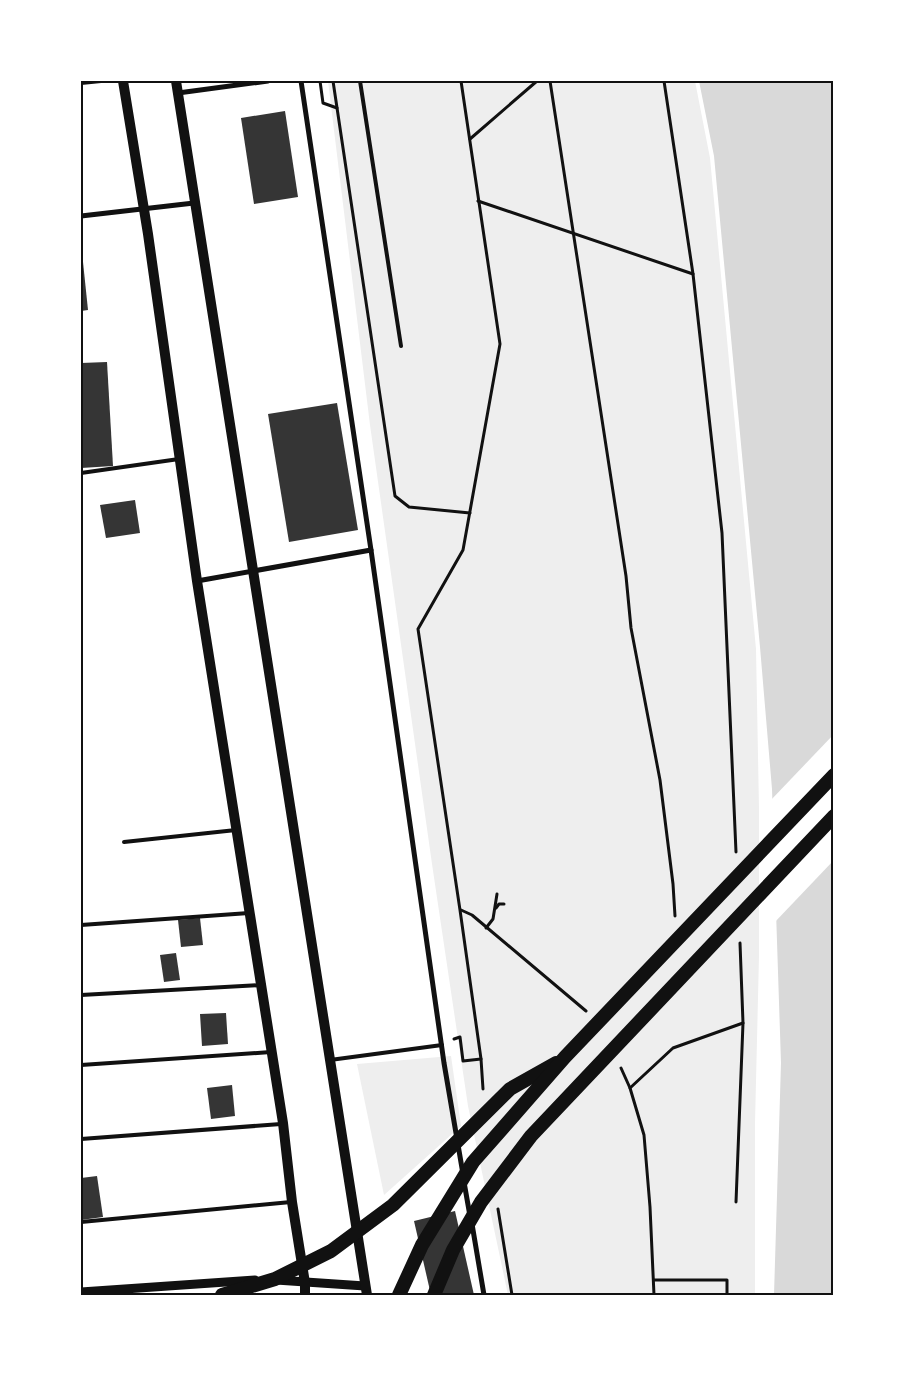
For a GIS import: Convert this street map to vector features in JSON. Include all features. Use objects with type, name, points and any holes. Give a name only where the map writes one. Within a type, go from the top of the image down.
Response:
[{"type":"highway","points":[[399,1295],[422,1245],[473,1162],[565,1058],[834,775]]},
{"type":"highway","points":[[434,1295],[453,1250],[481,1202],[531,1136],[834,816]]},
{"type":"highway","points":[[222,1295],[275,1279],[331,1251],[393,1205],[510,1089],[565,1058]]},
{"type":"main road","points":[[123,81],[181,459],[197,581],[283,1123],[292,1202],[305,1282],[305,1295]]},
{"type":"main road","points":[[176,81],[366,1291]]},
{"type":"street","points":[[178,93],[268,81]]},
{"type":"street","points":[[301,81],[442,1045],[484,1295]]},
{"type":"street","points":[[81,216],[194,204]]},
{"type":"street","points":[[197,581],[371,550]]},
{"type":"street","points":[[81,1292],[268,1280],[305,1282],[366,1291]]},
{"type":"street","points":[[171,1285],[172,1295]]},
{"type":"lane","points":[[81,83],[101,81]]},
{"type":"lane","points":[[360,81],[401,346]]},
{"type":"lane","points":[[81,473],[181,459]]},
{"type":"lane","points":[[124,842],[236,830]]},
{"type":"lane","points":[[81,924],[249,913]]},
{"type":"lane","points":[[81,995],[262,986]]},
{"type":"lane","points":[[330,1060],[442,1045]]},
{"type":"lane","points":[[81,1064],[272,1052]]},
{"type":"lane","points":[[81,1139],[283,1123]]},
{"type":"lane","points":[[81,1222],[292,1202]]},
{"type":"path","points":[[320,81],[323,103],[337,108]]},
{"type":"path","points":[[333,81],[395,496],[409,507],[470,513]]},
{"type":"path","points":[[461,81],[500,344],[463,550],[418,629],[481,1059],[483,1097]]},
{"type":"path","points":[[470,139],[537,81]]},
{"type":"path","points":[[550,81],[626,576],[631,628],[660,780],[673,884],[675,919]]},
{"type":"path","points":[[664,81],[693,274],[722,534],[736,857]]},
{"type":"path","points":[[478,201],[693,274]]},
{"type":"path","points":[[486,928],[493,919],[497,894]]},
{"type":"path","points":[[496,908],[499,904],[504,904]]},
{"type":"path","points":[[736,1202],[743,1023],[739,935]]},
{"type":"path","points":[[630,1088],[673,1048],[743,1023]]},
{"type":"path","points":[[460,1037],[463,1061],[481,1059]]},
{"type":"path","points":[[497,1204],[512,1295]]},
{"type":"path","points":[[654,1280],[727,1280],[727,1295]]},
{"type":"shaded area","points":[[328,81],[695,81],[710,158],[756,649],[759,956],[755,1123],[755,1295],[508,1295],[468,1106],[432,864],[370,425]]},
{"type":"shaded area","points":[[699,81],[834,81],[834,1295],[774,1295],[781,1063],[772,789],[714,156]]},
{"type":"shaded area","points":[[451,1056],[461,1126],[384,1195],[357,1064]]},
{"type":"pier","points":[[834,734],[834,860],[774,923],[770,801]]},
{"type":"building","points":[[285,111],[298,197],[254,204],[241,118]]},
{"type":"building","points":[[81,262],[83,262],[88,310],[81,311]]},
{"type":"building","points":[[107,362],[113,466],[81,468],[81,363]]},
{"type":"building","points":[[337,403],[358,530],[289,542],[268,414]]},
{"type":"building","points":[[135,500],[140,533],[106,538],[100,505]]},
{"type":"building","points":[[200,918],[203,945],[181,947],[178,920]]},
{"type":"building","points":[[176,953],[180,980],[164,982],[160,955]]},
{"type":"building","points":[[226,1013],[228,1044],[202,1046],[200,1014]]},
{"type":"building","points":[[232,1085],[235,1116],[211,1119],[207,1088]]},
{"type":"building","points":[[97,1176],[103,1217],[81,1220],[81,1178]]},
{"type":"building","points":[[455,1211],[474,1295],[431,1295],[414,1221]]}]
